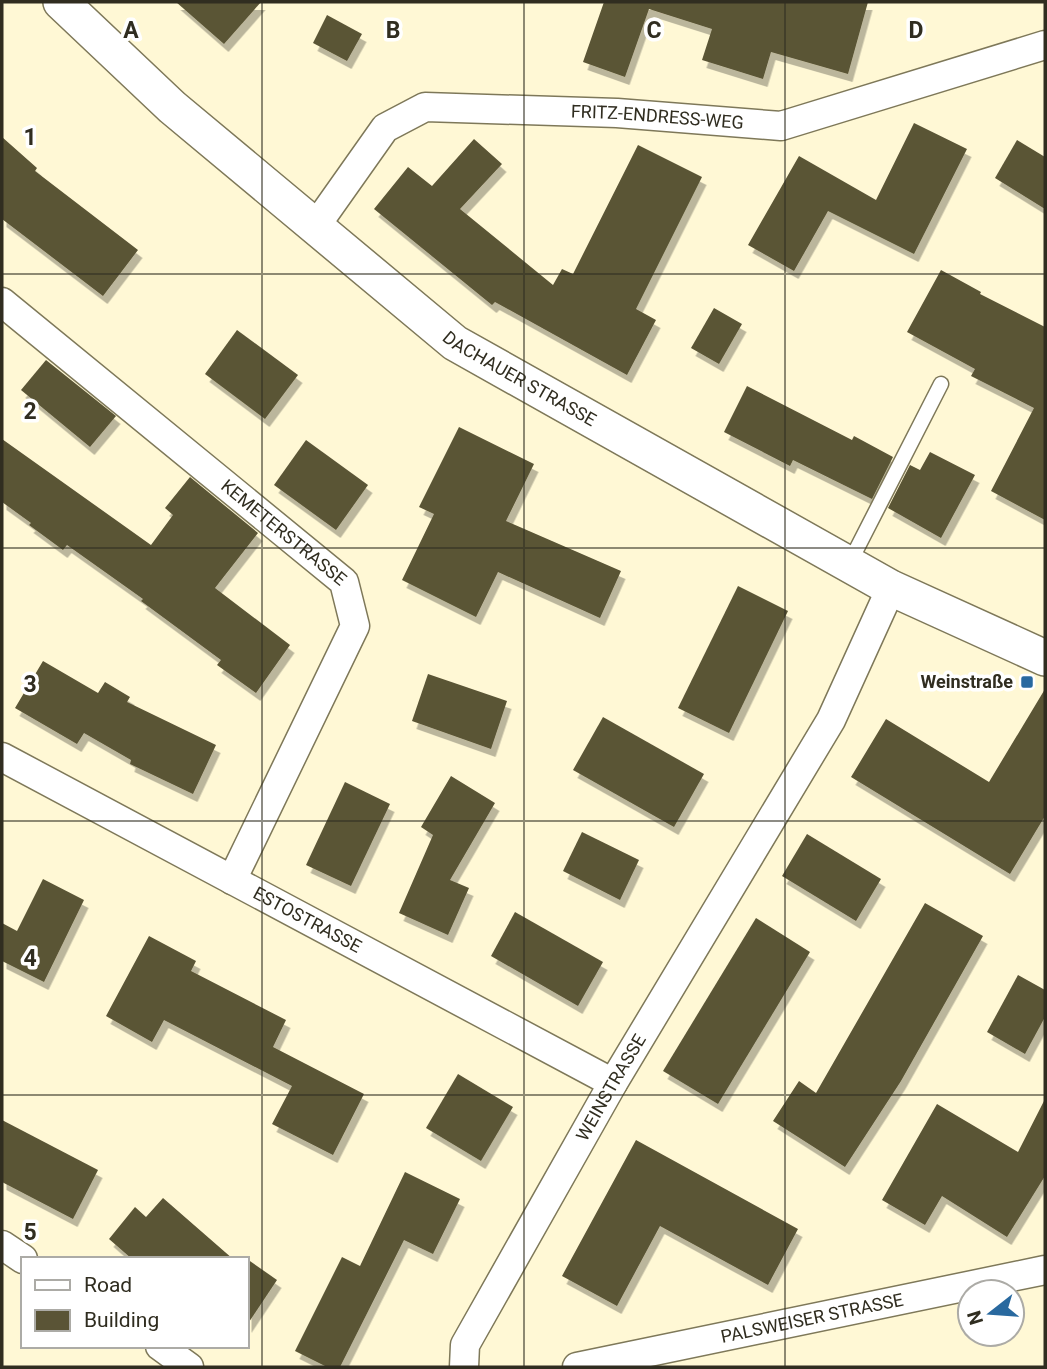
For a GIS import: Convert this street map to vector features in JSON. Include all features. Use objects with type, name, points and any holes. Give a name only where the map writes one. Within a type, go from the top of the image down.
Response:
[{"type":"street","name":"DACHAUER STRASSE","points":[[61,2],[172,107],[454,344],[891,588],[1045,658]]},
{"type":"street","name":"FRITZ-ENDRESS-WEG","points":[[315,227],[385,128],[425,107],[617,113],[780,126],[1045,45]]},
{"type":"street","name":"KEMETERSTRASSE","points":[[2,302],[344,582],[355,626],[232,880]]},
{"type":"street","name":"WEINSTRASSE","points":[[464,1367],[465,1345],[613,1083],[831,720],[891,588]]},
{"type":"street","name":"ESTOSTRASSE","points":[[2,757],[613,1083]]},
{"type":"street","points":[[2,1245],[21,1258]]},
{"type":"street","name":"PALSWEISER STRASSE","points":[[577,1367],[1045,1270]]},
{"type":"street","points":[[163,1348],[189,1367]]},
{"type":"lane","points":[[849,565],[941,384]]},
{"type":"building","points":[[176,2],[261,2],[224,44]]},
{"type":"building","points":[[604,2],[868,2],[848,74],[771,52],[763,79],[702,60],[712,29],[649,9],[625,77],[583,62]]},
{"type":"building","points":[[327,15],[362,34],[347,61],[313,43]]},
{"type":"building","points":[[914,123],[967,149],[914,254],[828,211],[794,271],[748,245],[799,156],[876,200]]},
{"type":"building","points":[[2,137],[37,168],[35,171],[138,250],[103,296],[2,219]]},
{"type":"building","points":[[474,139],[502,164],[460,209],[553,285],[562,269],[573,274],[638,145],[702,177],[636,309],[656,320],[627,375],[495,302],[492,305],[374,209],[408,167],[432,186]]},
{"type":"building","points":[[1017,140],[1045,157],[1045,209],[995,178]]},
{"type":"building","points":[[941,270],[981,292],[980,294],[1045,327],[1045,520],[991,491],[1034,408],[971,376],[975,369],[907,332]]},
{"type":"building","points":[[714,308],[742,324],[719,364],[691,348]]},
{"type":"building","points":[[237,330],[298,375],[265,419],[205,374]]},
{"type":"building","points":[[46,360],[116,416],[90,447],[21,390]]},
{"type":"building","points":[[747,386],[852,440],[854,436],[893,457],[872,499],[793,460],[790,466],[724,432]]},
{"type":"building","points":[[459,427],[534,464],[506,521],[621,571],[600,618],[498,572],[476,617],[402,580],[434,514],[419,507]]},
{"type":"building","points":[[2,439],[151,545],[173,515],[165,508],[190,477],[258,533],[215,588],[290,645],[256,693],[217,665],[221,660],[141,601],[143,599],[67,545],[63,550],[2,502]]},
{"type":"building","points":[[306,440],[368,485],[336,530],[274,485]]},
{"type":"building","points":[[930,452],[975,475],[941,538],[888,508],[910,465],[920,470]]},
{"type":"building","points":[[738,586],[788,611],[729,733],[678,708]]},
{"type":"building","points":[[43,661],[98,693],[105,682],[130,697],[127,702],[216,745],[193,794],[130,764],[131,760],[84,733],[77,744],[15,708]]},
{"type":"building","points":[[428,674],[507,701],[491,749],[412,721]]},
{"type":"building","points":[[1045,689],[1045,816],[1010,874],[851,777],[886,719],[989,782]]},
{"type":"building","points":[[603,717],[704,774],[674,827],[573,770]]},
{"type":"building","points":[[451,776],[495,803],[450,880],[469,888],[448,935],[399,913],[433,835],[421,827]]},
{"type":"building","points":[[345,782],[390,804],[351,886],[306,865]]},
{"type":"building","points":[[582,832],[639,860],[620,900],[563,871]]},
{"type":"building","points":[[807,834],[881,879],[856,921],[782,876]]},
{"type":"building","points":[[43,879],[84,900],[44,982],[2,961],[2,923],[17,931]]},
{"type":"building","points":[[925,903],[983,936],[901,1081],[845,1167],[773,1121],[799,1081],[816,1093]]},
{"type":"building","points":[[515,912],[603,962],[578,1006],[491,956]]},
{"type":"building","points":[[756,918],[810,952],[718,1104],[663,1071]]},
{"type":"building","points":[[149,936],[196,961],[191,971],[286,1020],[273,1047],[364,1094],[333,1155],[272,1124],[292,1086],[164,1020],[152,1042],[106,1016]]},
{"type":"building","points":[[1018,975],[1045,990],[1045,1017],[1025,1054],[987,1032]]},
{"type":"building","points":[[458,1074],[513,1107],[481,1161],[426,1128]]},
{"type":"building","points":[[1045,1099],[1045,1176],[1007,1237],[942,1196],[925,1225],[882,1200],[937,1104],[1018,1152]]},
{"type":"building","points":[[2,1120],[98,1170],[73,1219],[2,1182]]},
{"type":"building","points":[[636,1140],[798,1229],[768,1285],[660,1226],[617,1306],[562,1276]]},
{"type":"building","points":[[405,1172],[460,1199],[433,1254],[404,1240],[340,1367],[327,1367],[295,1351],[342,1257],[360,1266]]},
{"type":"building","points":[[163,1198],[231,1257],[130,1257],[109,1239],[135,1207],[146,1217]]},
{"type":"building","points":[[248,1260],[277,1280],[248,1324]]},
{"type":"place","name":"Weinstraße","points":[[1027,682]]}]
